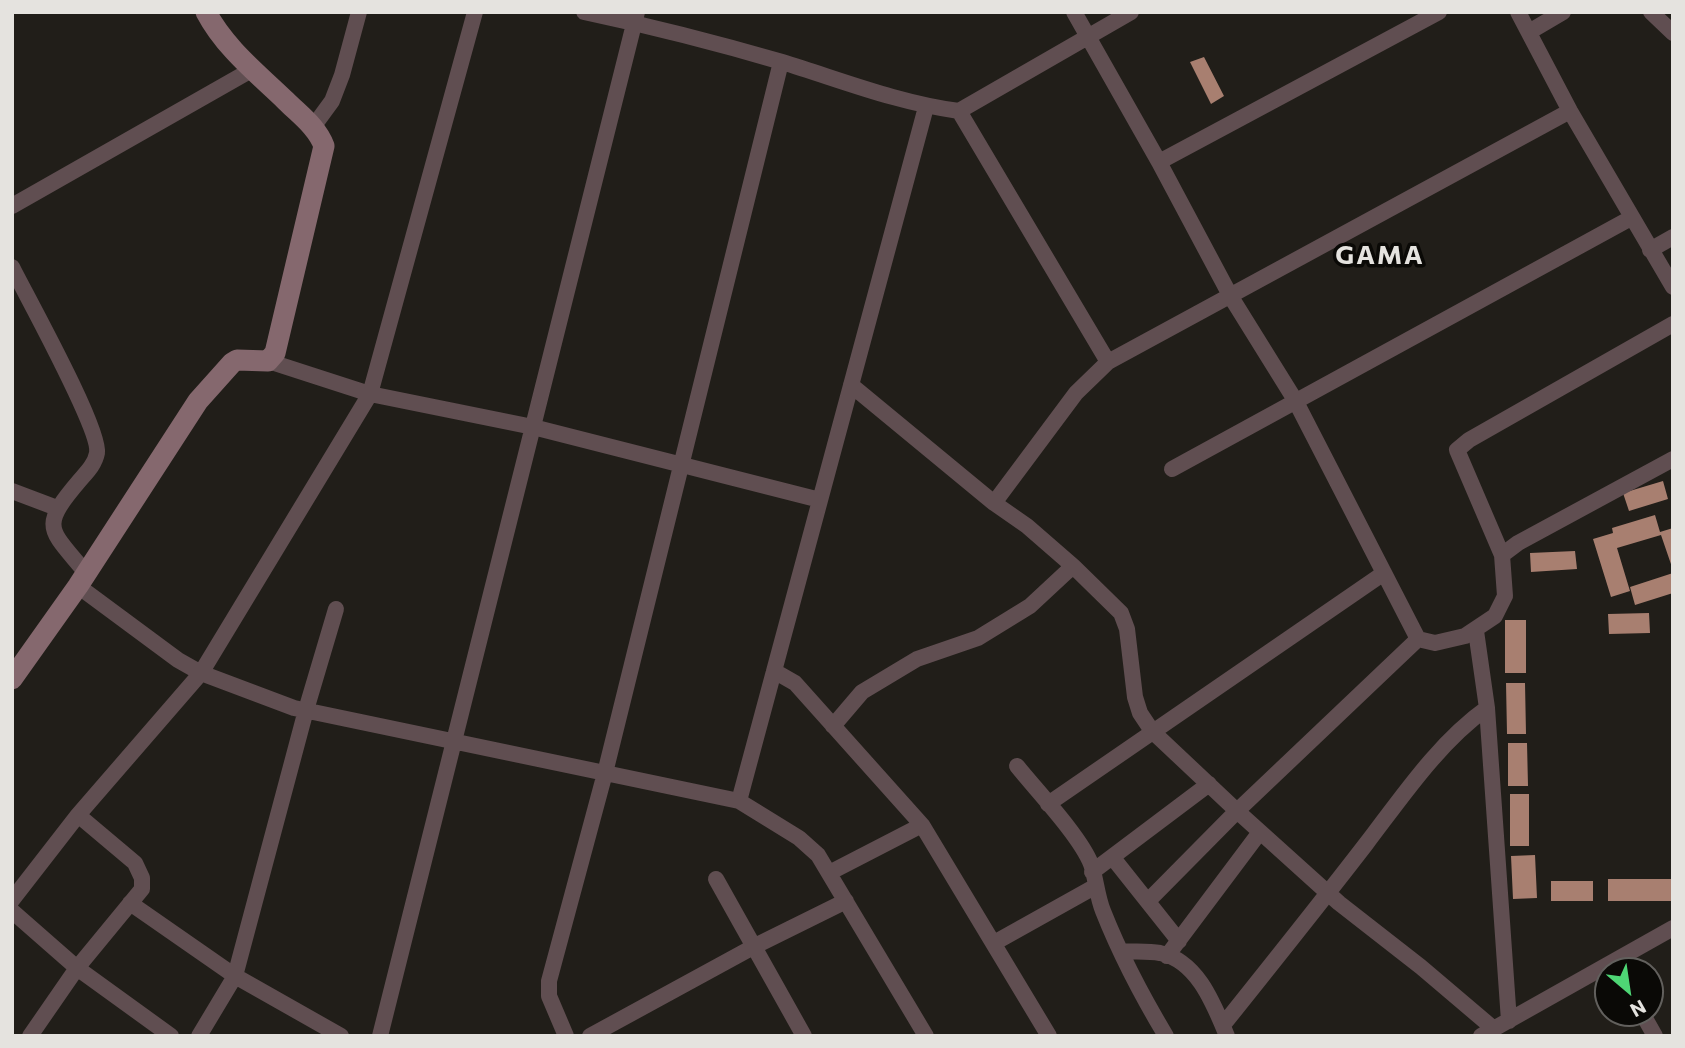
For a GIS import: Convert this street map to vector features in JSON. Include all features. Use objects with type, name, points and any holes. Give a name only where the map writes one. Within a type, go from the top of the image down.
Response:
[{"type":"street","points":[[206,12],[216,31],[313,127],[325,152],[275,353],[268,361]]},
{"type":"street","points":[[313,127],[332,101],[359,12]]},
{"type":"street","points":[[170,1036],[77,968],[13,900],[78,815],[201,673],[370,394],[475,12]]},
{"type":"street","points":[[584,12],[635,18],[926,107],[959,111],[1130,12]]},
{"type":"street","points":[[1074,12],[1231,297],[1295,400],[1418,639],[1443,642],[1476,631],[1495,616],[1505,596],[1502,555],[1457,450],[1469,440],[1673,324]]},
{"type":"street","points":[[1159,162],[1439,12]]},
{"type":"street","points":[[1518,12],[1570,111],[1673,287]]},
{"type":"street","points":[[1529,32],[1563,12]]},
{"type":"street","points":[[1651,12],[1673,33]]},
{"type":"street","points":[[380,1036],[635,18]]},
{"type":"street","points":[[566,1036],[550,996],[549,981],[605,773],[781,62]]},
{"type":"street","points":[[12,206],[253,69]]},
{"type":"street","points":[[739,801],[926,107]]},
{"type":"street","points":[[959,111],[1108,362]]},
{"type":"street","points":[[994,503],[1076,393],[1108,362],[1570,111]]},
{"type":"street","points":[[1172,469],[1631,218]]},
{"type":"street","points":[[1650,250],[1673,237]]},
{"type":"street","points":[[12,267],[87,415],[96,441],[98,451],[94,463],[57,508],[53,521],[54,534],[82,580],[178,660],[201,673],[294,708],[739,801],[799,838],[818,855],[926,1036]]},
{"type":"street","points":[[12,679],[82,580],[198,401],[226,367],[237,360],[268,361],[370,394],[533,427],[820,500]]},
{"type":"street","points":[[851,385],[994,503],[1027,526],[1121,613],[1127,629],[1135,697],[1140,713],[1153,731],[1260,832],[1487,1032],[1594,978]]},
{"type":"street","points":[[1502,555],[1518,543],[1673,459]]},
{"type":"street","points":[[13,489],[57,508]]},
{"type":"street","points":[[833,726],[862,692],[917,659],[978,638],[1030,606],[1073,566]]},
{"type":"street","points":[[1048,804],[1384,573]]},
{"type":"street","points":[[199,1036],[235,976],[306,710],[337,609]]},
{"type":"street","points":[[1476,631],[1487,708],[1509,1021]]},
{"type":"street","points":[[1147,901],[1237,811],[1418,639]]},
{"type":"street","points":[[774,671],[795,683],[922,825],[1049,1036]]},
{"type":"street","points":[[1225,1030],[1328,893],[1448,742],[1487,708]]},
{"type":"street","points":[[1017,766],[1079,843],[1094,879],[1102,908],[1121,951],[1166,1036]]},
{"type":"street","points":[[993,943],[1094,879],[1112,858],[1209,784]]},
{"type":"street","points":[[30,1036],[77,968],[142,889],[142,877],[135,863],[78,815]]},
{"type":"street","points":[[829,873],[922,825]]},
{"type":"street","points":[[1167,956],[1260,832]]},
{"type":"street","points":[[1112,858],[1178,941]]},
{"type":"street","points":[[716,879],[804,1036]]},
{"type":"street","points":[[590,1036],[755,946],[846,901]]},
{"type":"street","points":[[130,903],[235,976],[341,1036]]},
{"type":"street","points":[[1628,957],[1646,941],[1673,928]]},
{"type":"street","points":[[1121,951],[1162,953],[1176,960],[1196,976],[1212,998],[1225,1030]]},
{"type":"building","points":[[1204,57],[1224,96],[1211,104],[1190,62]]},
{"type":"building","points":[[1663,481],[1668,499],[1629,511],[1623,493]]},
{"type":"building","points":[[1655,515],[1660,532],[1673,528],[1673,570],[1661,535],[1617,548],[1630,591],[1611,597],[1593,539],[1613,533],[1612,528]]},
{"type":"building","points":[[1575,551],[1577,569],[1531,572],[1530,553]]},
{"type":"building","points":[[1673,573],[1673,593],[1635,605],[1630,587]]},
{"type":"building","points":[[1649,613],[1650,633],[1609,634],[1608,614]]},
{"type":"building","points":[[1505,620],[1526,620],[1526,673],[1505,673]]},
{"type":"building","points":[[1506,683],[1525,683],[1526,734],[1507,734]]},
{"type":"building","points":[[1508,743],[1527,743],[1528,786],[1508,786]]},
{"type":"building","points":[[1510,794],[1529,794],[1529,846],[1510,846]]},
{"type":"building","points":[[1535,855],[1537,898],[1513,899],[1511,856]]},
{"type":"building","points":[[1608,879],[1673,879],[1673,901],[1608,901]]},
{"type":"building","points":[[1551,881],[1593,881],[1593,901],[1551,901]]},
{"type":"district","name":"GAMA","points":[[1380,255]]}]
